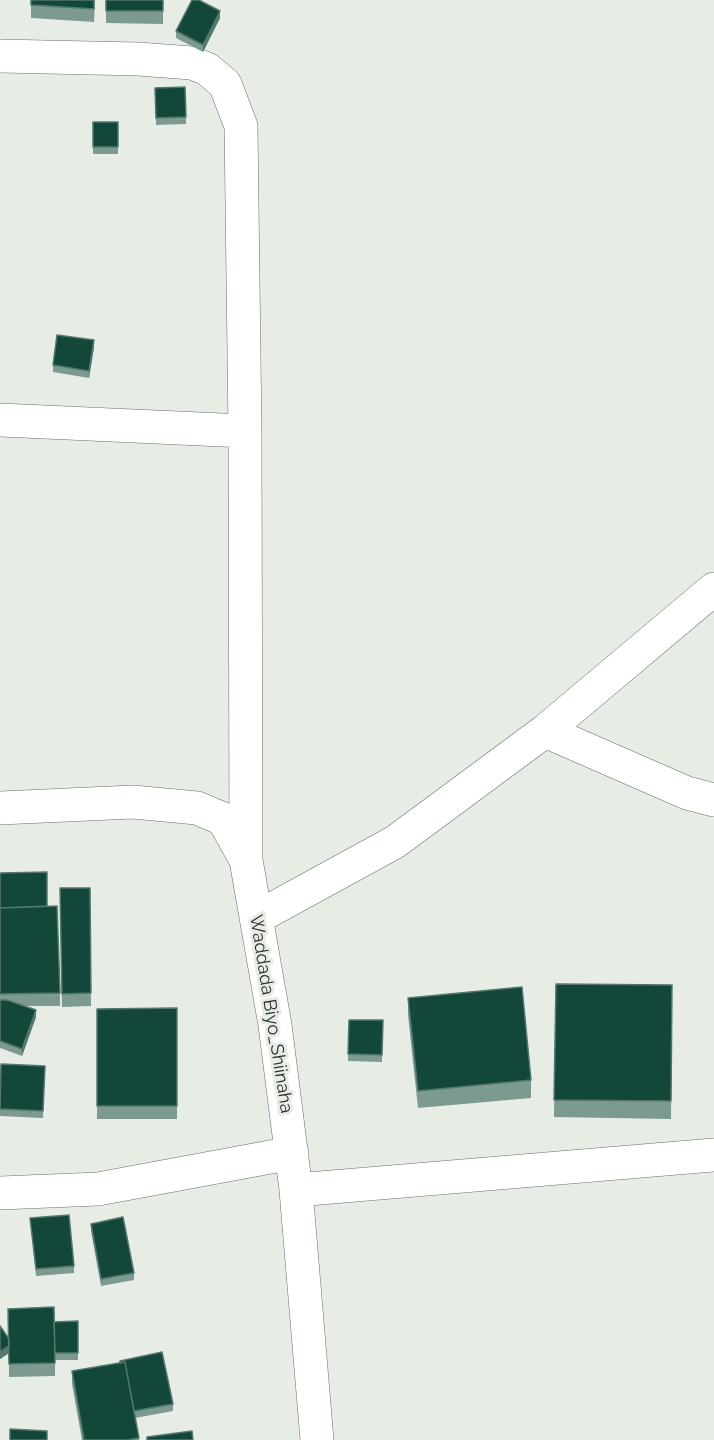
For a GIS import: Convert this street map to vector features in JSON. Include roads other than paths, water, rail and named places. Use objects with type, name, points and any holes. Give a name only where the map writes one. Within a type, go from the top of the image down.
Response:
[{"type":"street","points":[[0,56],[138,59],[192,63],[207,69],[225,84],[241,126],[245,431],[246,860]]},
{"type":"street","points":[[0,420],[245,431]]},
{"type":"street","points":[[256,918],[395,842],[545,731],[714,589]]},
{"type":"street","points":[[545,731],[687,793],[714,800]]},
{"type":"street","name":"Waddada Biyo_Shiinaha","points":[[0,808],[133,802],[197,808],[223,819],[246,860],[275,1025],[292,1153],[317,1440]]},
{"type":"street","points":[[0,1193],[98,1190],[292,1153]]},
{"type":"street","points":[[296,1190],[714,1155]]}]
